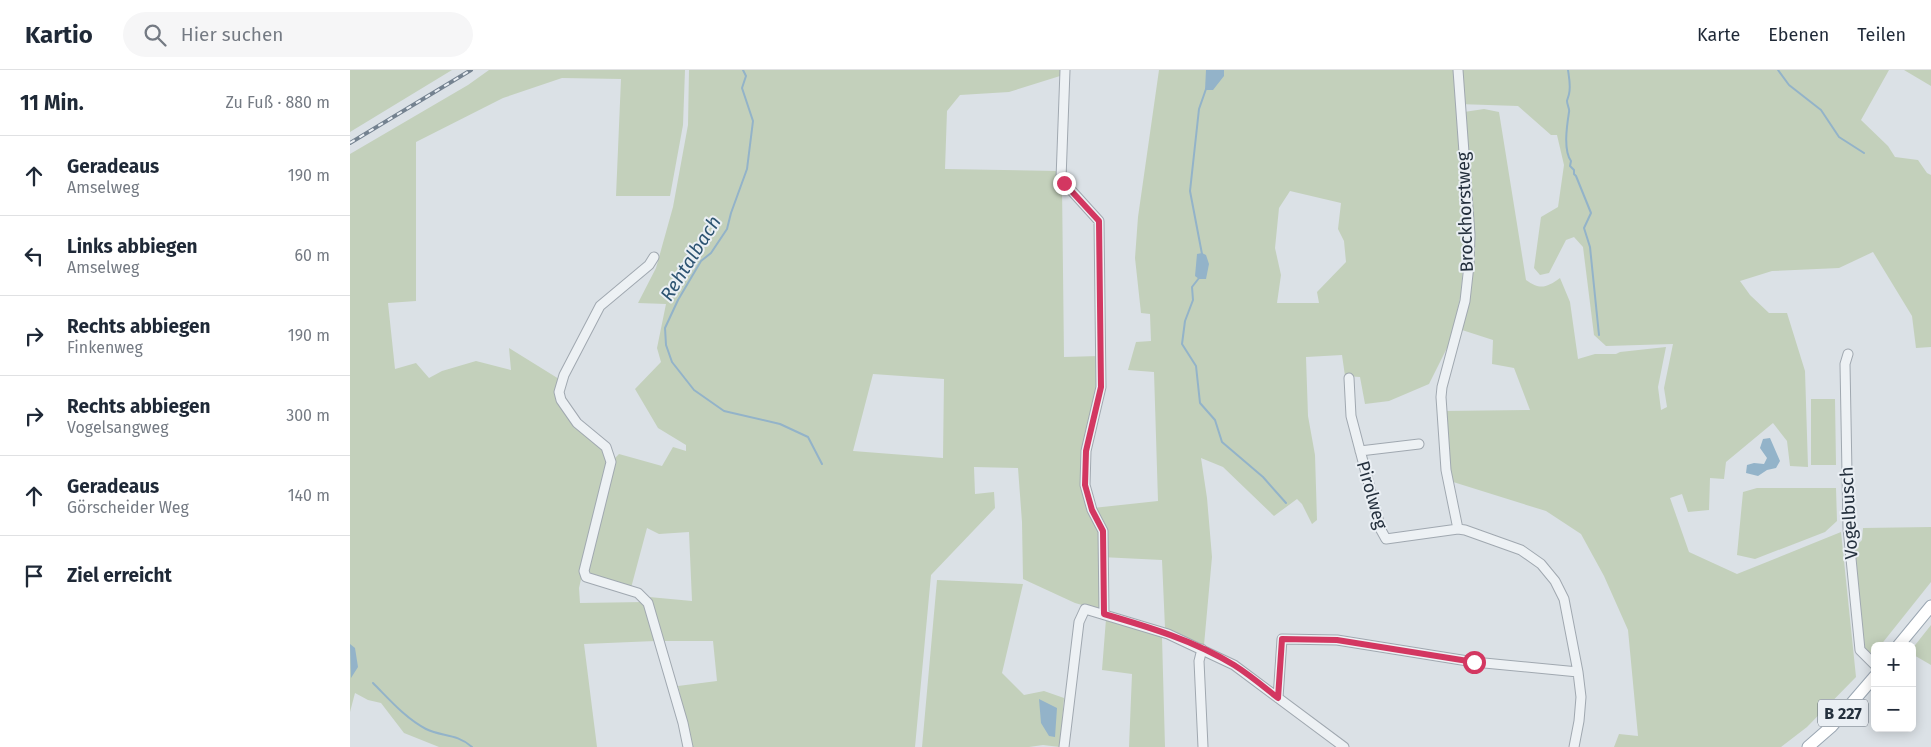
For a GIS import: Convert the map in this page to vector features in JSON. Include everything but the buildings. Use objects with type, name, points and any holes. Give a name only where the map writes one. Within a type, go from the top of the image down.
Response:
[{"type":"main road","points":[[1901,642],[1931,606]]},
{"type":"main road","name":"B 227","points":[[1808,747],[1832,726],[1871,681]]},
{"type":"street","points":[[1066,70],[1061,179],[1099,221],[1102,314],[1101,387],[1086,451],[1085,485],[1092,510],[1103,531],[1104,614]]},
{"type":"street","name":"Brockhorstweg","points":[[1458,70],[1470,235],[1469,265],[1465,301],[1442,387],[1441,410],[1446,470],[1458,529]]},
{"type":"street","points":[[654,257],[649,266],[600,306],[564,375],[559,392],[560,400],[577,423],[606,447],[611,462],[584,571],[586,577],[638,594],[648,603],[683,723],[688,747]]},
{"type":"street","name":"Vogelbusch","points":[[1848,354],[1845,364],[1848,528],[1860,650],[1871,662]]},
{"type":"street","name":"Pirolweg","points":[[1349,378],[1351,416],[1381,530],[1386,539],[1458,529]]},
{"type":"street","name":"Pirolweg","points":[[1360,451],[1419,444]]},
{"type":"street","points":[[1458,529],[1521,550],[1541,564],[1555,581],[1564,600],[1578,672],[1579,721],[1574,747]]},
{"type":"street","points":[[1064,747],[1079,622],[1085,609],[1168,634],[1234,665],[1344,747]]},
{"type":"street","points":[[1278,698],[1282,639],[1337,640],[1474,662],[1578,672]]},
{"type":"street","points":[[1202,649],[1199,661],[1203,747]]},
{"type":"green space","points":[[350,70],[452,70],[350,132]]},
{"type":"green space","points":[[489,70],[685,70],[683,125],[670,196],[616,196],[621,79],[562,78],[503,98],[416,142],[416,301],[388,303],[395,369],[416,363],[429,378],[442,371],[476,361],[511,370],[509,348],[559,379],[558,396],[606,449],[607,467],[579,588],[580,603],[644,602],[655,641],[584,644],[597,747],[439,747],[404,733],[381,703],[368,700],[355,693],[350,712],[350,154],[468,85]]},
{"type":"green space","points":[[689,70],[1060,70],[1060,76],[1009,92],[960,95],[947,111],[945,169],[1058,171],[1062,186],[1064,357],[1099,356],[1099,386],[1083,449],[1093,508],[1158,501],[1154,372],[1128,370],[1136,342],[1151,341],[1150,314],[1141,313],[1135,258],[1138,217],[1159,70],[1889,70],[1861,120],[1888,146],[1895,157],[1918,160],[1927,173],[1931,175],[1931,347],[1916,348],[1912,316],[1873,252],[1839,268],[1772,271],[1740,281],[1750,295],[1769,313],[1787,313],[1805,371],[1808,467],[1790,466],[1787,441],[1773,423],[1726,462],[1724,479],[1710,478],[1709,510],[1688,512],[1682,494],[1670,498],[1689,552],[1737,574],[1841,532],[1856,677],[1807,727],[1781,747],[1614,747],[1619,734],[1638,736],[1628,630],[1604,576],[1581,534],[1546,511],[1450,481],[1443,411],[1530,410],[1514,368],[1492,364],[1493,340],[1462,330],[1471,292],[1474,248],[1464,112],[1484,109],[1499,112],[1526,280],[1543,287],[1560,278],[1570,302],[1578,359],[1595,354],[1616,354],[1666,347],[1658,387],[1661,410],[1667,407],[1664,388],[1673,344],[1606,346],[1594,335],[1583,247],[1574,237],[1566,240],[1549,273],[1540,275],[1534,268],[1541,217],[1558,207],[1564,165],[1557,135],[1551,135],[1518,106],[1458,104],[1465,237],[1461,294],[1450,342],[1429,384],[1389,401],[1365,404],[1360,377],[1345,376],[1342,355],[1306,357],[1308,416],[1315,455],[1317,520],[1312,524],[1302,504],[1297,499],[1274,516],[1223,467],[1201,458],[1207,498],[1212,557],[1204,645],[1165,628],[1162,560],[1101,557],[1103,611],[1075,603],[1023,579],[1022,522],[1018,468],[974,467],[975,494],[994,492],[995,508],[931,575],[915,747],[692,747],[678,686],[717,681],[713,641],[664,641],[649,597],[692,601],[689,532],[659,534],[647,528],[631,588],[590,575],[588,569],[613,460],[619,454],[662,466],[673,447],[686,451],[686,445],[658,428],[635,389],[661,362],[657,348],[666,304],[638,303],[656,268],[673,207],[688,125]],"holes":[[[1290,191],[1341,203],[1338,229],[1344,241],[1346,262],[1317,292],[1319,303],[1277,303],[1281,275],[1275,248],[1279,208]],[[873,374],[944,379],[943,458],[853,451]]]},
{"type":"green space","points":[[1904,70],[1931,70],[1931,86]]},
{"type":"green space","points":[[1811,399],[1835,399],[1836,465],[1811,465]]},
{"type":"green space","points":[[1757,488],[1836,488],[1837,521],[1825,532],[1755,559],[1737,555],[1743,492]]},
{"type":"green space","points":[[1931,527],[1931,582],[1883,642],[1871,642],[1871,653],[1864,649],[1855,547],[1862,540],[1863,528]]},
{"type":"green space","points":[[937,580],[1023,584],[1002,673],[1024,695],[1044,691],[1064,698],[1060,747],[1043,745],[1029,747],[922,747]]},
{"type":"green space","points":[[1106,619],[1162,637],[1165,747],[1129,747],[1132,674],[1102,670]]},
{"type":"green space","points":[[1931,625],[1931,665],[1916,656],[1916,644]]},
{"type":"water","points":[[1206,70],[1224,70],[1224,76],[1213,90],[1205,90]]},
{"type":"water","points":[[1202,253],[1206,255],[1209,264],[1206,279],[1199,279],[1195,276],[1197,254]]},
{"type":"water","points":[[1770,438],[1780,461],[1776,468],[1767,470],[1758,476],[1746,473],[1747,465],[1754,463],[1764,464],[1767,458],[1760,448],[1763,439]]},
{"type":"water","points":[[350,644],[355,648],[358,667],[351,678]]},
{"type":"water","points":[[1039,699],[1057,708],[1055,737],[1049,736],[1041,723]]},
{"type":"waterway","name":"Rehtalbach","points":[[743,70],[746,76],[742,88],[753,121],[747,169],[727,229],[711,253],[701,261],[678,300],[665,328],[666,345],[672,362],[694,390],[724,411],[780,424],[808,437],[822,464]]},
{"type":"waterway","points":[[1568,70],[1570,88],[1567,101],[1569,111],[1566,137],[1567,151],[1571,161],[1570,166],[1574,170],[1591,213],[1584,228],[1590,247],[1599,335]]},
{"type":"waterway","points":[[1778,70],[1789,85],[1821,110],[1839,137],[1864,153]]},
{"type":"waterway","points":[[1202,254],[1190,191],[1199,109],[1206,89]]},
{"type":"waterway","points":[[1199,278],[1192,287],[1193,300],[1185,321],[1182,344],[1196,366],[1200,403],[1215,420],[1222,442],[1263,477],[1286,503]]},
{"type":"waterway","points":[[373,683],[418,725],[460,739],[472,747]]},
{"type":"railway","points":[[350,143],[471,70]]},
{"type":"route","points":[[1064,183],[1099,221],[1102,314],[1101,387],[1086,451],[1085,485],[1092,510],[1103,531],[1104,614],[1146,626],[1202,649],[1234,665],[1278,698],[1282,639],[1337,640],[1474,662]]}]
